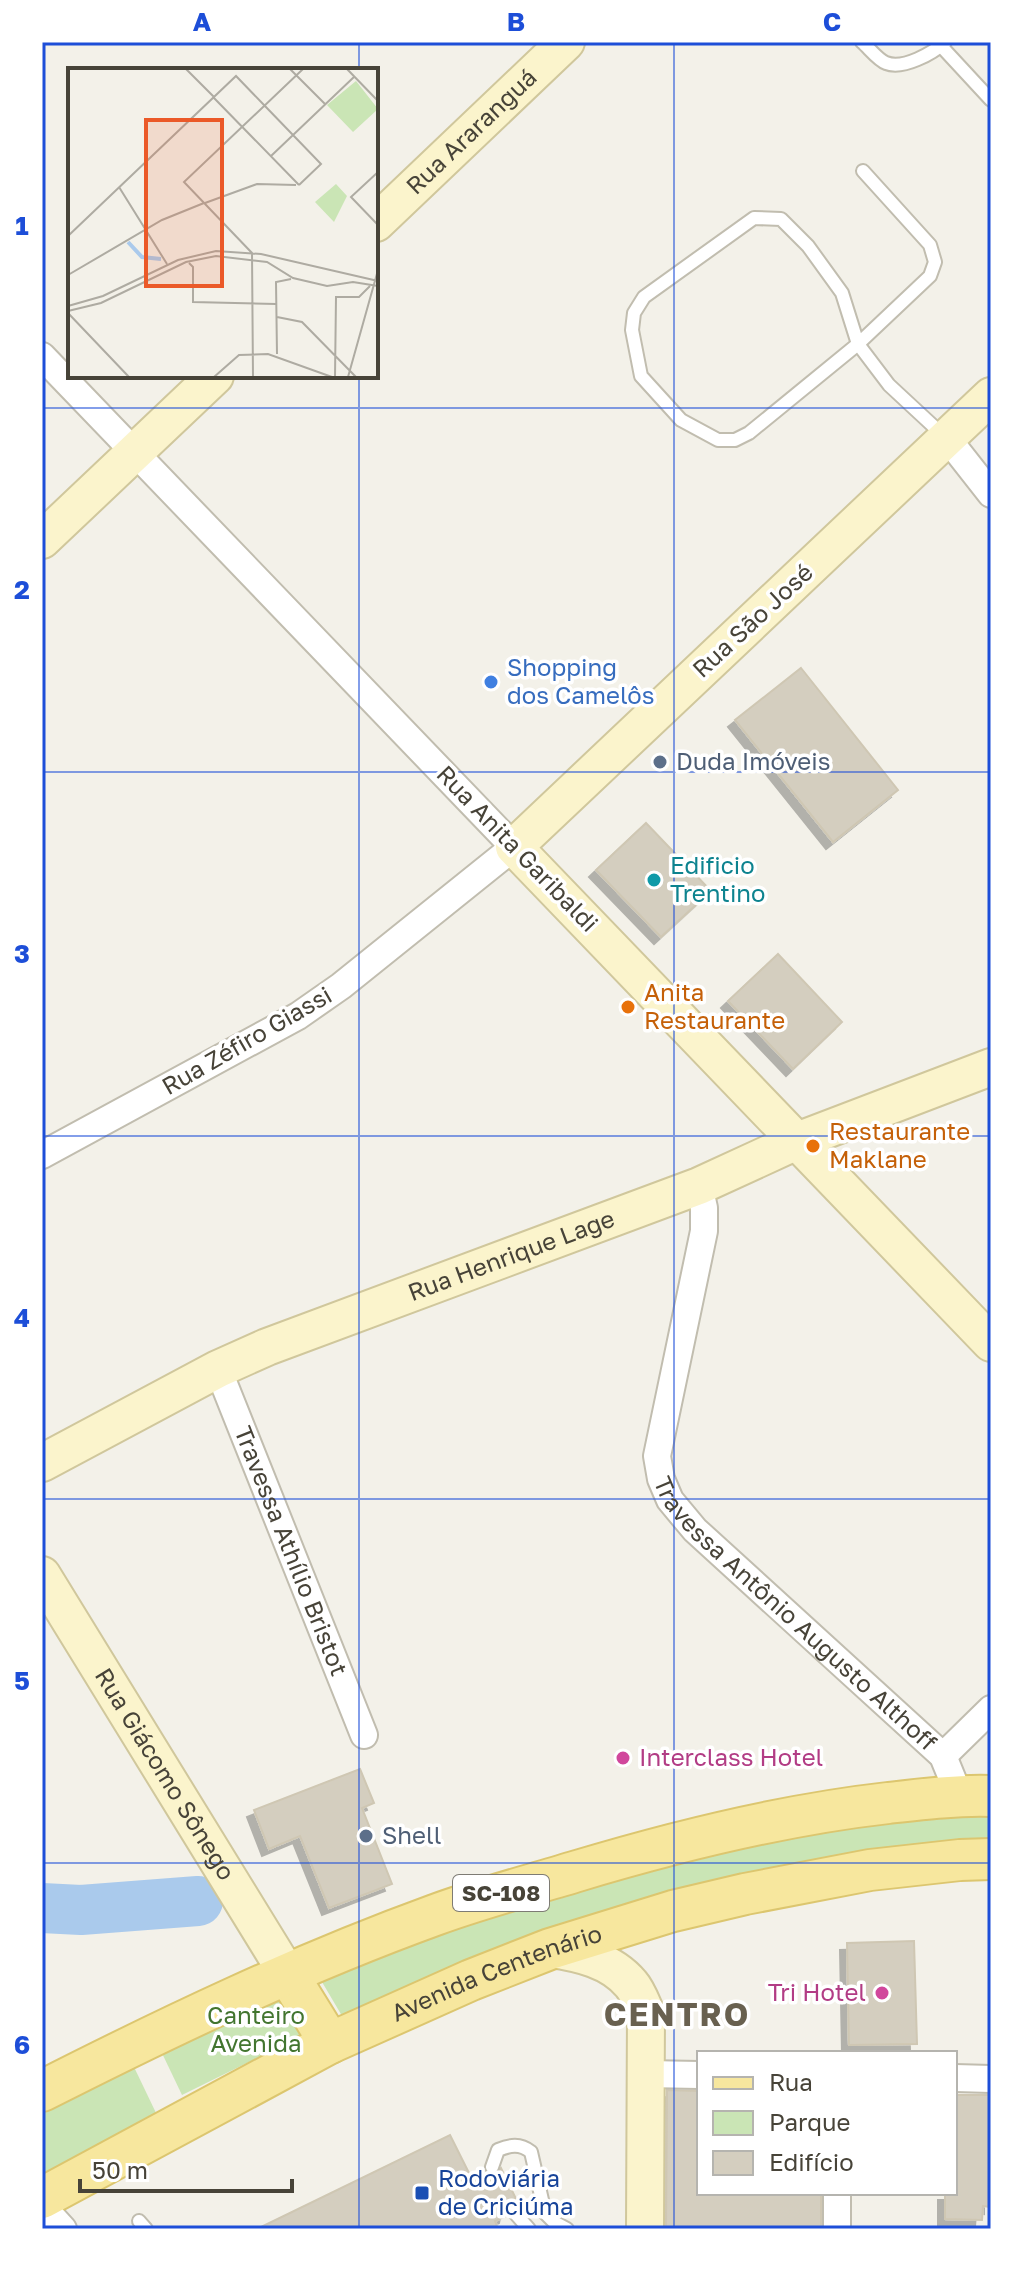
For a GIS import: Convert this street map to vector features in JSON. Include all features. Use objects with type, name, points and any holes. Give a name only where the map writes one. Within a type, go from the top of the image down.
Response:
[{"type":"main road","name":"Rua Araranguá","points":[[378,221],[566,42]]},
{"type":"main road","points":[[42,540],[213,378]]},
{"type":"main road","name":"Rua São José","points":[[514,847],[991,396]]},
{"type":"main road","name":"Rua Anita Garibaldi","points":[[514,847],[991,1343]]},
{"type":"main road","name":"Rua Henrique Lage","points":[[42,1463],[218,1369],[267,1347],[699,1186],[797,1141],[991,1067]]},
{"type":"main road","name":"Rua Giácomo Sônego","points":[[42,1575],[288,1975]]},
{"type":"main road","name":"SC-108","points":[[42,2091],[151,2036],[288,1975],[435,1915],[640,1852],[714,1833],[806,1815],[975,1796]]},
{"type":"main road","name":"Avenida Centenário","points":[[42,2198],[330,2043],[471,1980],[550,1949],[673,1911],[745,1894],[870,1870],[991,1859]]},
{"type":"main road","points":[[550,1949],[581,1953],[612,1968],[632,1985],[646,2013],[645,2229]]},
{"type":"main road","points":[[288,1975],[330,2043]]},
{"type":"street","name":"Rua Anita Garibaldi","points":[[42,356],[514,847]]},
{"type":"street","points":[[947,438],[991,494]]},
{"type":"street","name":"Rua Zéfiro Giassi","points":[[42,1155],[298,1016],[341,986],[514,847]]},
{"type":"street","name":"Travessa Antônio Augusto Althoff","points":[[699,1186],[704,1208],[704,1231],[657,1456],[661,1479],[670,1500],[695,1530],[943,1756],[975,1796]]},
{"type":"street","name":"Travessa Athílio Bristot","points":[[218,1369],[364,1735]]},
{"type":"street","points":[[943,1756],[991,1709]]},
{"type":"street","points":[[646,2074],[697,2075]]},
{"type":"street","points":[[957,2078],[991,2079]]},
{"type":"street","points":[[837,2195],[837,2229]]},
{"type":"street","points":[[42,2206],[63,2229]]},
{"type":"lane","points":[[862,42],[886,63],[900,64],[943,44],[991,100]]},
{"type":"lane","points":[[863,171],[930,245],[935,262],[930,276],[858,344],[749,433],[735,440],[718,440],[681,420],[641,376],[632,330],[634,313],[644,297],[754,218],[781,219],[808,246],[842,293],[858,344],[889,385],[947,438]]},
{"type":"lane","points":[[492,2167],[498,2150],[510,2145],[525,2147],[531,2152],[545,2213],[567,2229]]},
{"type":"lane","points":[[514,2212],[529,2229]]},
{"type":"green space","name":"Canteiro Avenida","points":[[991,1812],[991,1849],[879,1854],[345,2021],[322,1982],[534,1897],[685,1852],[878,1817]]},
{"type":"green space","name":"Canteiro Avenida","points":[[282,1988],[310,2032],[182,2095],[160,2049]]},
{"type":"green space","name":"Canteiro Avenida","points":[[134,2067],[157,2115],[42,2176],[42,2114]]},
{"type":"building","points":[[801,668],[898,790],[833,842],[735,720]]},
{"type":"building","name":"Edificio Trentino","points":[[646,823],[711,891],[661,937],[596,870]]},
{"type":"building","points":[[778,954],[842,1022],[793,1069],[728,1001]]},
{"type":"building","points":[[360,1769],[374,1803],[362,1808],[392,1884],[329,1908],[300,1836],[269,1849],[254,1810]]},
{"type":"building","name":"Tri Hotel","points":[[914,1941],[917,2044],[849,2045],[847,1943]]},
{"type":"building","points":[[667,2090],[697,2091],[697,2195],[821,2195],[821,2229],[666,2229]]},
{"type":"building","points":[[957,2095],[991,2095],[991,2207],[983,2206],[982,2220],[945,2219],[945,2195],[957,2195]]},
{"type":"building","name":"Rodoviária de Criciúma","points":[[450,2135],[471,2177],[484,2171],[494,2176],[501,2168],[519,2205],[513,2203],[508,2206],[506,2216],[495,2221],[498,2229],[257,2229]]},
{"type":"waterway","points":[[42,1908],[81,1910],[198,1901]]},
{"type":"place","name":"Shopping dos Camelôs","points":[[491,682]]},
{"type":"place","name":"Duda Imóveis","points":[[660,762]]},
{"type":"place","name":"Edificio Trentino","points":[[654,880]]},
{"type":"place","name":"Anita Restaurante","points":[[628,1007]]},
{"type":"place","name":"Restaurante Maklane","points":[[813,1146]]},
{"type":"place","name":"Interclass Hotel","points":[[623,1758]]},
{"type":"place","name":"Shell","points":[[366,1836]]},
{"type":"place","name":"Tri Hotel","points":[[882,1993]]},
{"type":"place","name":"Rodoviária de Criciúma","points":[[422,2193]]},
{"type":"district","name":"CENTRO","points":[[677,2015]]}]
